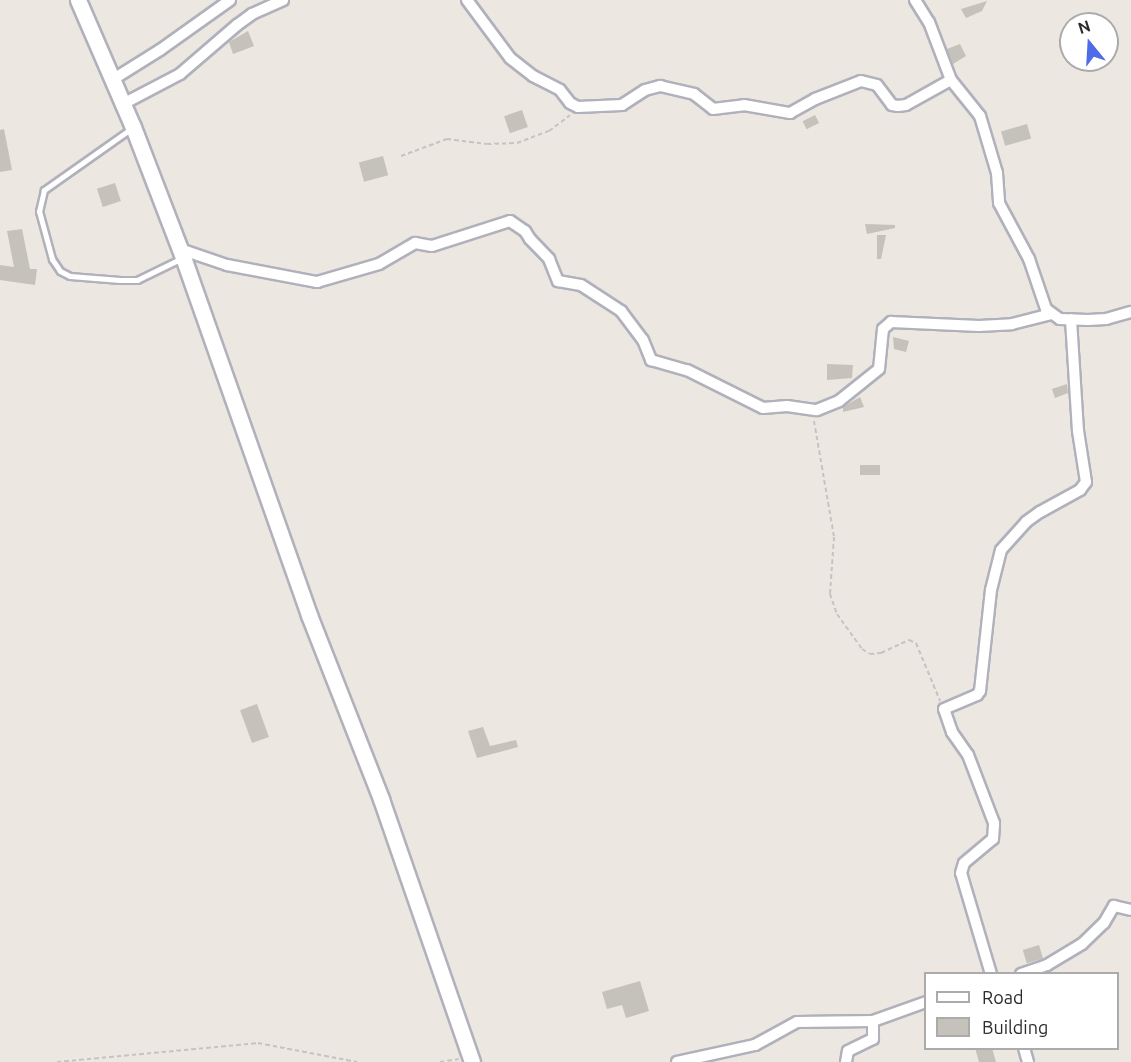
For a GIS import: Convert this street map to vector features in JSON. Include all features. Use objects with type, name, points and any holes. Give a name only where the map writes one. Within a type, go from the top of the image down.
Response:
[{"type":"main road","points":[[78,0],[121,105],[133,127],[182,253],[309,615],[381,799],[471,1060]]},
{"type":"street","points":[[112,80],[160,50],[230,0]]},
{"type":"street","points":[[121,105],[180,74],[252,14],[283,0]]},
{"type":"street","points":[[467,0],[510,58],[533,76],[560,90],[570,103],[578,107],[622,105],[645,90],[660,86],[694,94],[713,109],[744,105],[790,113],[815,99],[861,81],[877,85],[892,105],[898,106],[906,105],[951,80]]},
{"type":"street","points":[[915,0],[929,22],[951,80],[980,116],[997,173],[999,203],[1029,259],[1041,301],[1051,314],[1060,319],[1106,319],[1131,312]]},
{"type":"street","points":[[182,253],[227,265],[318,282],[379,264],[415,243],[432,246],[510,221],[525,231],[549,259],[558,281],[563,284],[581,285],[621,311],[644,340],[651,360],[670,364],[725,387],[759,408],[787,406],[817,410],[839,401],[879,369],[883,329],[891,322],[988,326],[1012,324],[1051,314]]},
{"type":"street","points":[[990,972],[961,873],[964,863],[993,838],[994,823],[968,755],[952,732],[944,709],[977,695],[980,691],[990,599],[1001,550],[1026,522],[1080,490],[1086,482],[1073,373],[1071,320]]},
{"type":"street","points":[[1027,972],[1047,965],[1082,944],[1104,923],[1113,906],[1131,910]]},
{"type":"street","points":[[677,1062],[755,1045],[783,1027],[797,1022],[873,1021],[924,1003]]},
{"type":"street","points":[[846,1062],[848,1051],[873,1039],[873,1021]]},
{"type":"lane","points":[[133,127],[44,190],[39,211],[52,259],[60,271],[70,276],[137,280],[182,253]]},
{"type":"path","points":[[401,156],[447,139],[503,144],[534,138],[563,122],[578,107]]},
{"type":"path","points":[[810,410],[816,430],[818,453],[832,520],[834,537],[830,594],[837,614],[862,649],[870,654],[881,653],[909,640],[916,643],[944,709]]},
{"type":"path","points":[[57,1062],[258,1043],[357,1062]]},
{"type":"path","points":[[440,1062],[471,1060]]},
{"type":"building","points":[[987,1],[982,11],[966,18],[961,9]]},
{"type":"building","points":[[248,31],[254,46],[233,54],[229,42]]},
{"type":"building","points":[[960,44],[966,56],[953,64],[947,49]]},
{"type":"building","points":[[522,110],[528,127],[510,133],[504,116]]},
{"type":"building","points":[[815,115],[819,123],[807,129],[803,121]]},
{"type":"building","points":[[1027,124],[1031,138],[1005,146],[1001,131]]},
{"type":"building","points":[[4,129],[12,170],[0,172],[0,130]]},
{"type":"building","points":[[383,156],[388,175],[364,182],[359,162]]},
{"type":"building","points":[[115,183],[121,201],[103,207],[97,189]]},
{"type":"building","points":[[865,224],[895,225],[895,228],[867,234]]},
{"type":"building","points":[[22,229],[30,269],[37,269],[35,285],[0,280],[0,265],[14,267],[7,231]]},
{"type":"building","points":[[877,235],[886,235],[881,259],[877,259]]},
{"type":"building","points":[[893,337],[909,341],[906,352],[894,349]]},
{"type":"building","points":[[827,364],[853,365],[852,378],[827,380]]},
{"type":"building","points":[[1067,384],[1068,393],[1055,398],[1052,389]]},
{"type":"building","points":[[860,397],[864,407],[843,412],[843,407]]},
{"type":"building","points":[[860,465],[880,465],[880,475],[860,475]]},
{"type":"building","points":[[257,704],[269,737],[252,743],[240,710]]},
{"type":"building","points":[[483,727],[490,746],[516,740],[518,747],[477,758],[468,731]]},
{"type":"building","points":[[1039,945],[1043,958],[1027,963],[1023,950]]},
{"type":"building","points":[[640,981],[649,1011],[626,1018],[622,1005],[607,1009],[602,992]]},
{"type":"building","points":[[976,1050],[993,1050],[996,1062],[979,1062]]}]
